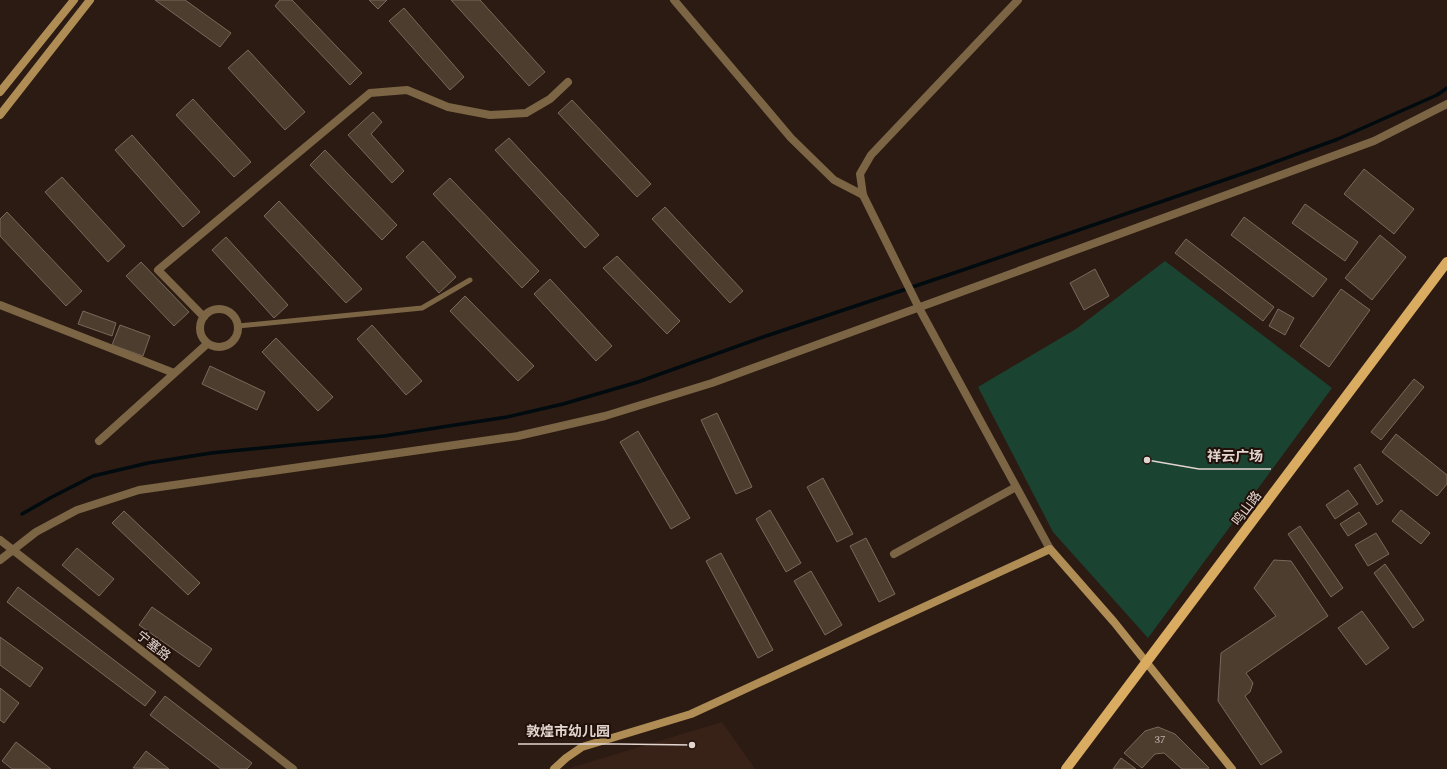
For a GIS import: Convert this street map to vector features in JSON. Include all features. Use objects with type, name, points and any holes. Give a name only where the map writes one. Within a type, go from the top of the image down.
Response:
[{"type":"main road","points":[[0,92],[74,0]]},
{"type":"main road","points":[[0,115],[90,0]]},
{"type":"main road","name":"鸣山路","points":[[1066,769],[1447,262]]},
{"type":"main road","points":[[554,769],[566,758],[582,747],[691,714],[1050,549],[1114,622],[1232,769]]},
{"type":"street","points":[[674,0],[791,138],[834,180],[863,195]]},
{"type":"street","points":[[1018,0],[871,155],[860,174],[863,195],[912,295],[1050,549]]},
{"type":"street","points":[[204,317],[158,270],[370,93],[407,90],[448,107],[490,115],[526,114],[550,99],[568,82]]},
{"type":"street","points":[[0,560],[36,532],[77,510],[139,490],[518,436],[597,418],[712,383],[1374,141],[1447,104]]},
{"type":"street","points":[[0,305],[174,373]]},
{"type":"street","points":[[216,309],[224,309],[231,312],[236,318],[238,334],[229,345],[222,348],[207,344],[202,338],[200,331],[200,323],[204,317],[209,312],[216,309]]},
{"type":"street","points":[[99,442],[207,344]]},
{"type":"street","points":[[894,554],[1016,487]]},
{"type":"street","name":"宁塞路","points":[[0,540],[293,769]]},
{"type":"lane","points":[[238,326],[422,308],[470,280]]},
{"type":"shaded area","points":[[722,722],[755,769],[569,769],[570,768]]},
{"type":"green space","points":[[1165,261],[1332,388],[1148,638],[1053,532],[978,387],[1076,329]]},
{"type":"building","points":[[155,0],[185,0],[231,33],[220,47]]},
{"type":"building","points":[[280,0],[292,0],[362,73],[350,85],[275,6]]},
{"type":"building","points":[[369,0],[387,0],[378,9]]},
{"type":"building","points":[[451,0],[480,0],[545,72],[529,86]]},
{"type":"building","points":[[404,8],[464,77],[450,90],[389,21]]},
{"type":"building","points":[[248,50],[305,112],[285,130],[228,68]]},
{"type":"building","points":[[193,99],[251,162],[234,177],[176,115]]},
{"type":"building","points":[[572,100],[651,184],[637,197],[558,113]]},
{"type":"building","points":[[373,112],[382,122],[371,134],[404,171],[392,183],[348,135]]},
{"type":"building","points":[[132,135],[200,212],[183,227],[115,150]]},
{"type":"building","points":[[509,138],[599,235],[585,248],[495,150]]},
{"type":"building","points":[[325,150],[397,225],[382,240],[310,165]]},
{"type":"building","points":[[1364,169],[1414,209],[1394,234],[1344,194]]},
{"type":"building","points":[[62,177],[125,246],[108,262],[45,192]]},
{"type":"building","points":[[450,178],[539,271],[522,288],[433,194]]},
{"type":"building","points":[[279,201],[362,289],[346,303],[264,216]]},
{"type":"building","points":[[1305,204],[1358,242],[1345,261],[1292,223]]},
{"type":"building","points":[[665,207],[743,291],[730,303],[652,219]]},
{"type":"building","points":[[7,212],[82,291],[66,306],[0,236],[0,219]]},
{"type":"building","points":[[1244,217],[1327,279],[1313,297],[1231,235]]},
{"type":"building","points":[[1380,235],[1406,257],[1372,300],[1345,278]]},
{"type":"building","points":[[226,237],[288,305],[274,318],[212,250]]},
{"type":"building","points":[[1186,239],[1274,307],[1263,321],[1175,253]]},
{"type":"building","points":[[423,241],[456,277],[439,293],[406,257]]},
{"type":"building","points":[[617,256],[680,321],[667,334],[603,268]]},
{"type":"building","points":[[141,262],[189,312],[174,326],[126,276]]},
{"type":"building","points":[[1095,269],[1109,296],[1084,310],[1070,283]]},
{"type":"building","points":[[550,279],[612,346],[596,361],[534,294]]},
{"type":"building","points":[[1341,289],[1370,310],[1329,367],[1300,346]]},
{"type":"building","points":[[465,296],[534,366],[518,381],[450,311]]},
{"type":"building","points":[[1278,309],[1294,318],[1285,335],[1269,326]]},
{"type":"building","points":[[83,311],[116,323],[112,336],[78,324]]},
{"type":"building","points":[[120,325],[150,336],[143,356],[112,345]]},
{"type":"building","points":[[372,325],[422,381],[406,395],[357,339]]},
{"type":"building","points":[[276,338],[333,397],[318,411],[262,352]]},
{"type":"building","points":[[210,366],[265,392],[257,410],[202,384]]},
{"type":"building","points":[[1414,379],[1424,387],[1381,440],[1371,432]]},
{"type":"building","points":[[717,413],[752,487],[736,494],[701,420]]},
{"type":"building","points":[[638,431],[690,518],[671,529],[620,442]]},
{"type":"building","points":[[1396,434],[1447,475],[1447,484],[1437,496],[1382,452]]},
{"type":"building","points":[[1360,464],[1383,501],[1377,505],[1354,468]]},
{"type":"building","points":[[823,478],[853,534],[837,542],[807,487]]},
{"type":"building","points":[[1348,490],[1358,504],[1335,519],[1326,505]]},
{"type":"building","points":[[770,510],[801,563],[786,572],[756,519]]},
{"type":"building","points":[[1401,510],[1430,533],[1421,544],[1392,521]]},
{"type":"building","points":[[124,511],[200,583],[188,595],[112,523]]},
{"type":"building","points":[[1359,512],[1367,524],[1348,536],[1340,524]]},
{"type":"building","points":[[1300,526],[1343,588],[1331,597],[1288,534]]},
{"type":"building","points":[[1376,533],[1389,554],[1368,566],[1355,545]]},
{"type":"building","points":[[866,538],[895,594],[879,602],[850,546]]},
{"type":"building","points":[[77,548],[114,579],[99,596],[62,565]]},
{"type":"building","points":[[721,553],[773,650],[758,658],[706,561]]},
{"type":"building","points":[[1274,560],[1291,561],[1328,616],[1246,673],[1253,683],[1250,692],[1245,696],[1282,752],[1261,765],[1218,701],[1221,653],[1276,616],[1254,588]]},
{"type":"building","points":[[1385,564],[1424,620],[1413,628],[1374,573]]},
{"type":"building","points":[[811,571],[842,625],[825,635],[794,581]]},
{"type":"building","points":[[18,587],[156,692],[145,706],[7,602]]},
{"type":"building","points":[[152,607],[212,649],[199,667],[139,625]]},
{"type":"building","points":[[1362,611],[1389,648],[1366,665],[1338,628]]},
{"type":"building","points":[[0,637],[43,668],[30,687],[0,665]]},
{"type":"building","points":[[0,688],[19,703],[4,723],[0,720]]},
{"type":"building","points":[[165,696],[252,763],[247,769],[221,769],[150,715]]},
{"type":"building","points":[[1158,727],[1175,734],[1209,768],[1182,769],[1164,753],[1155,754],[1142,768],[1124,753],[1145,731]]},
{"type":"building","points":[[16,742],[51,769],[12,769],[2,761]]},
{"type":"building","points":[[146,751],[169,769],[133,768]]},
{"type":"building","points":[[1121,758],[1136,769],[1113,769]]},
{"type":"waterway","points":[[22,514],[93,476],[148,463],[211,453],[384,436],[507,417],[563,404],[638,382],[766,336],[1259,168],[1338,139],[1437,95],[1447,88]]},
{"type":"place","name":"祥云广场","points":[[1147,460]]},
{"type":"place","name":"敦煌市幼儿园","points":[[692,745]]}]
